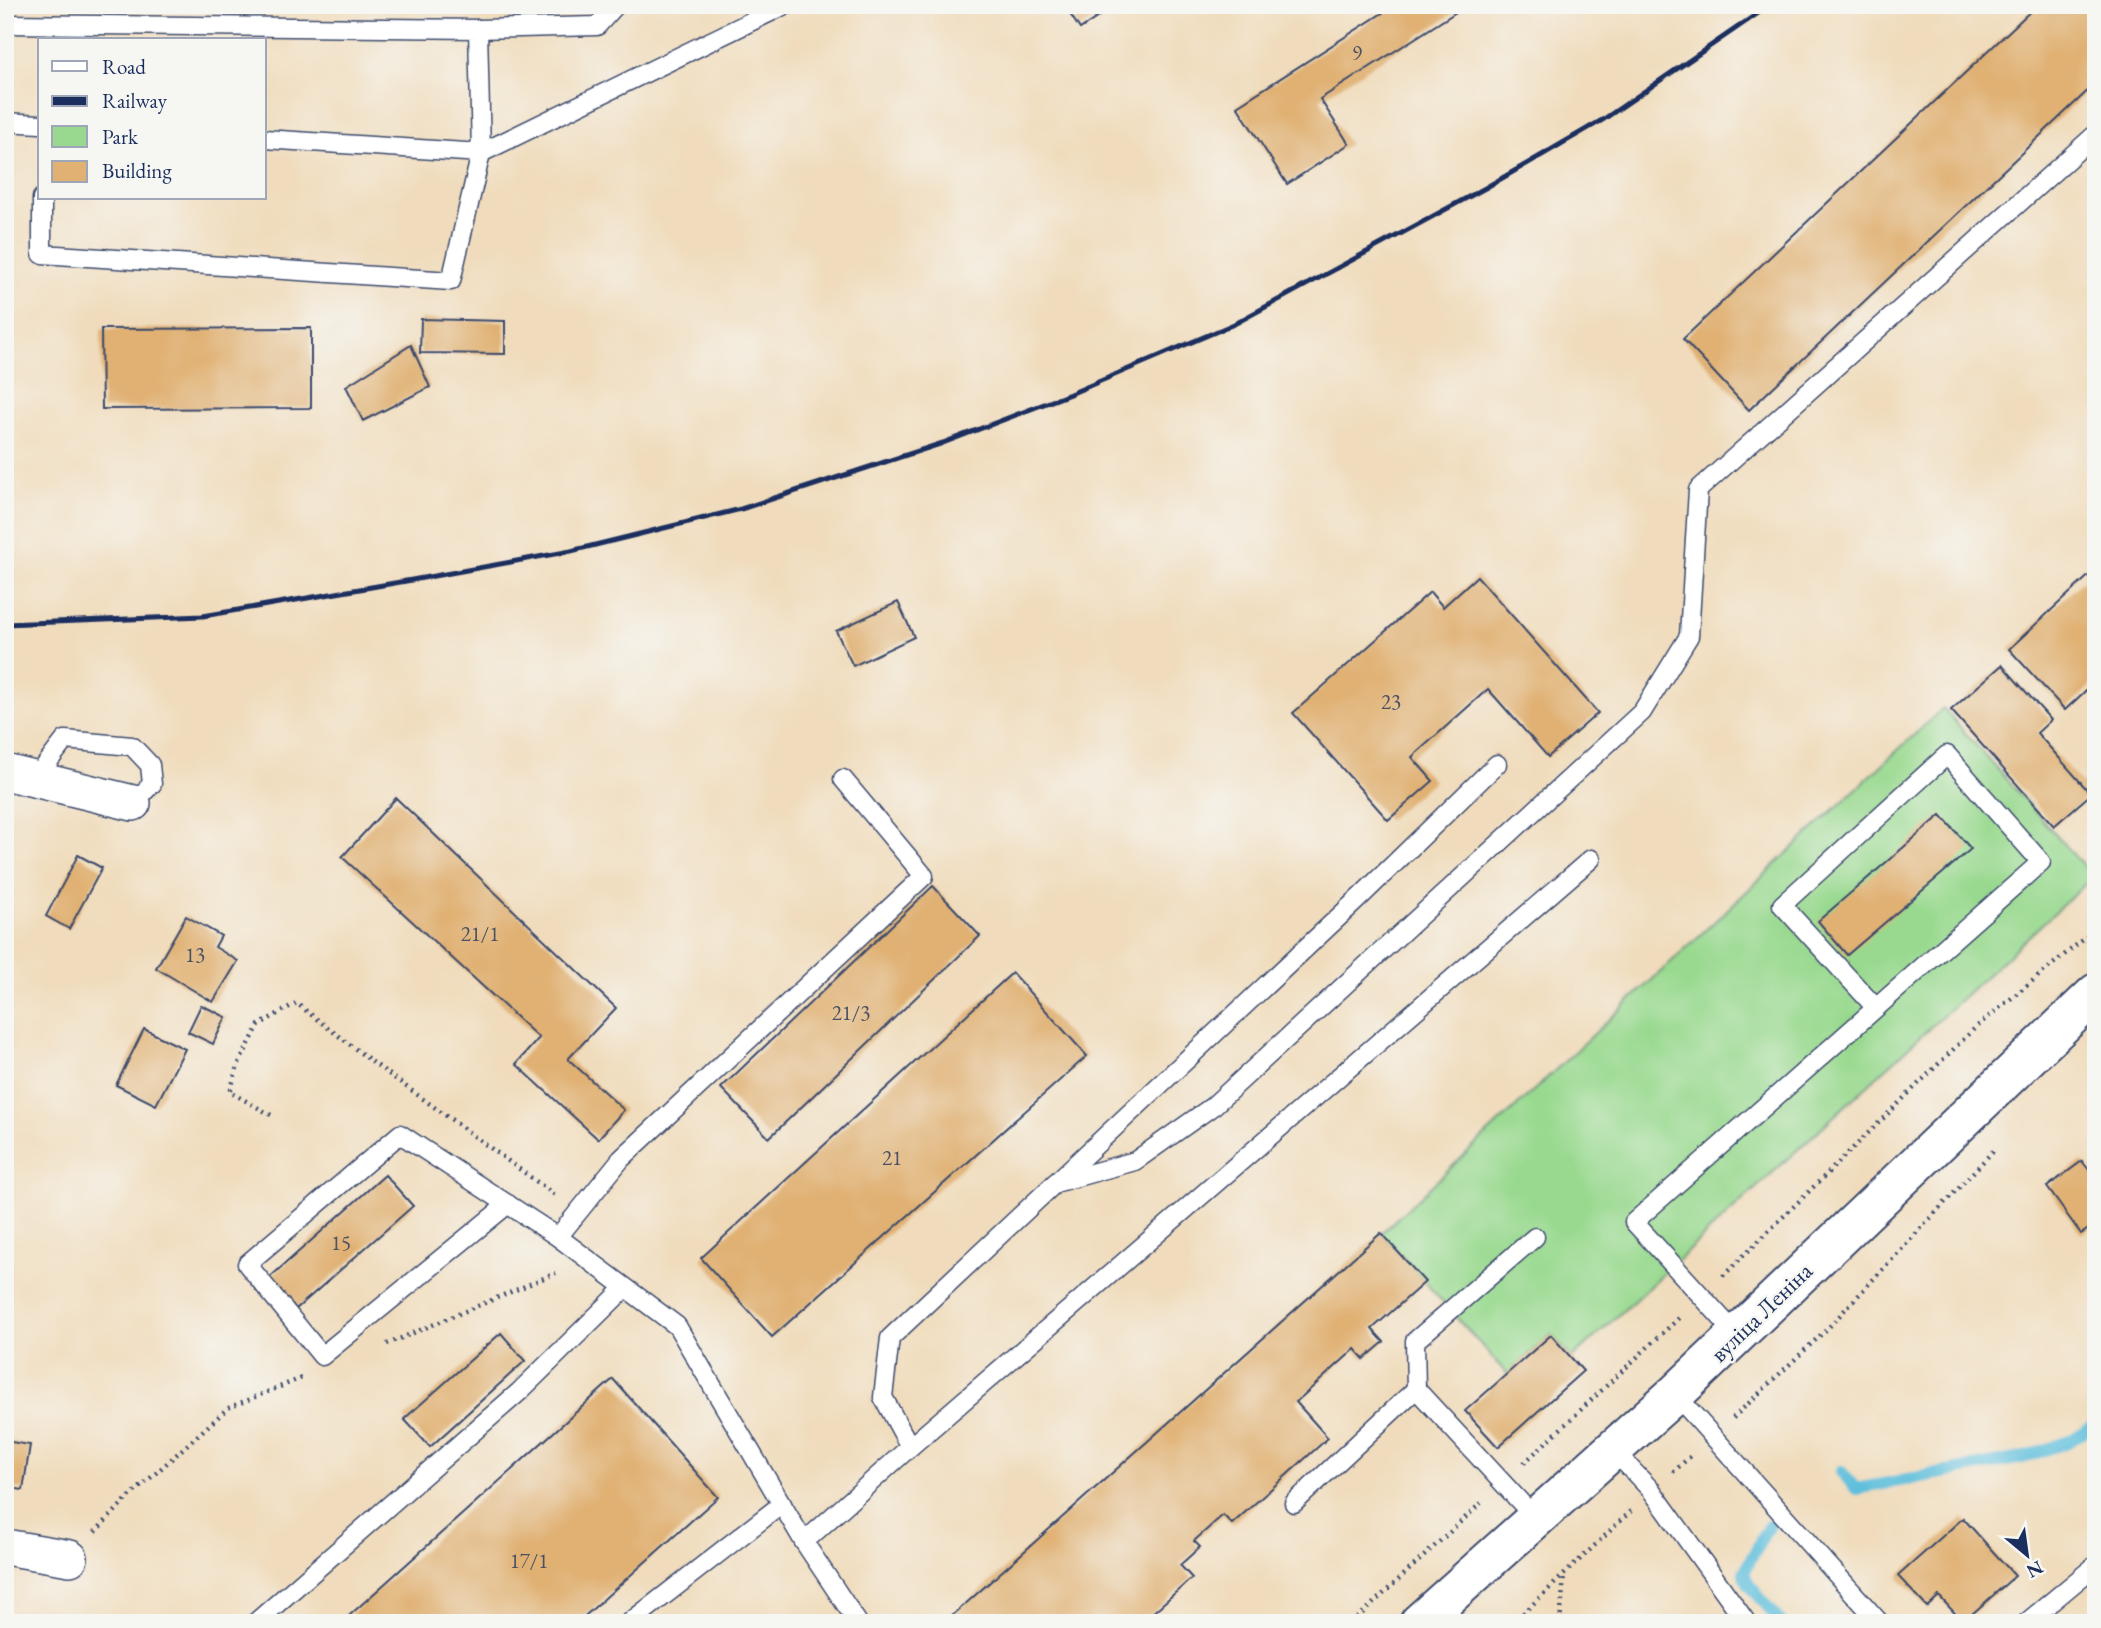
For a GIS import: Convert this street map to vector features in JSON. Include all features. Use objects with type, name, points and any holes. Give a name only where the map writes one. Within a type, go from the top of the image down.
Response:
[{"type":"main road","name":"вуліца Леніна","points":[[1419,1623],[1675,1394],[2096,993]]},
{"type":"street","points":[[20,776],[133,803]]},
{"type":"street","points":[[5,1546],[70,1558]]},
{"type":"lane","points":[[5,24],[478,29],[597,26],[616,5]]},
{"type":"lane","points":[[266,139],[481,153],[785,5]]},
{"type":"lane","points":[[42,200],[43,254],[451,281],[481,153],[478,29]]},
{"type":"lane","points":[[5,122],[38,124]]},
{"type":"lane","points":[[1055,1183],[1135,1161],[1213,1106],[1642,712],[1689,636],[1698,490],[2096,134]]},
{"type":"lane","points":[[20,776],[65,740],[132,746],[150,765],[152,784],[133,803]]},
{"type":"lane","points":[[1737,1335],[1634,1222],[1876,1008],[2041,862],[1947,755],[1782,905],[1876,1008]]},
{"type":"lane","points":[[910,1447],[883,1397],[890,1338],[1349,908],[1497,764]]},
{"type":"lane","points":[[558,1237],[621,1159],[924,876],[844,779]]},
{"type":"lane","points":[[804,1542],[910,1447],[1591,859]]},
{"type":"lane","points":[[508,1205],[322,1356],[247,1264],[400,1134],[558,1237],[677,1326],[804,1542],[858,1623]]},
{"type":"lane","points":[[1535,1237],[1415,1341],[1416,1389],[1536,1519]]},
{"type":"lane","points":[[255,1623],[519,1392],[625,1288]]},
{"type":"lane","points":[[1294,1503],[1416,1389]]},
{"type":"lane","points":[[1675,1394],[1880,1623]]},
{"type":"lane","points":[[1613,1450],[1652,1491],[1747,1623]]},
{"type":"lane","points":[[629,1623],[782,1504]]},
{"type":"lane","points":[[2026,1623],[2096,1564]]},
{"type":"path","points":[[271,1115],[230,1092],[237,1065],[259,1025],[296,1003],[375,1064],[579,1212]]},
{"type":"path","points":[[1513,1623],[1827,1329],[1999,1144]]},
{"type":"path","points":[[1559,1623],[1564,1576]]},
{"type":"green space","points":[[1943,708],[2093,877],[1572,1358],[1551,1335],[1507,1374],[1381,1233]]},
{"type":"building","points":[[387,5],[459,5],[459,11],[387,10]]},
{"type":"building","points":[[1064,5],[1116,5],[1080,29]]},
{"type":"building","points":[[1395,5],[1467,5],[1320,99],[1349,144],[1287,184],[1237,106]]},
{"type":"building","points":[[2037,5],[2096,5],[2096,83],[1749,410],[1683,339]]},
{"type":"building","points":[[421,319],[505,321],[505,354],[420,353]]},
{"type":"building","points":[[311,328],[311,408],[102,409],[101,329]]},
{"type":"building","points":[[411,345],[430,387],[363,421],[346,386]]},
{"type":"building","points":[[2096,569],[2096,681],[2065,710],[2009,649]]},
{"type":"building","points":[[1477,576],[1598,713],[1548,757],[1488,689],[1412,757],[1433,781],[1388,820],[1293,713],[1430,592],[1443,607]]},
{"type":"building","points":[[898,602],[914,637],[853,666],[836,631]]},
{"type":"building","points":[[2002,665],[2051,720],[2037,733],[2091,794],[2054,826],[1951,710]]},
{"type":"building","points":[[396,798],[616,1008],[568,1059],[624,1110],[598,1139],[516,1064],[539,1038],[342,857]]},
{"type":"building","points":[[1941,815],[1971,849],[1847,955],[1818,921]]},
{"type":"building","points":[[78,855],[102,868],[69,929],[46,916]]},
{"type":"building","points":[[933,886],[980,936],[769,1138],[721,1088]]},
{"type":"building","points":[[186,916],[221,936],[215,947],[238,961],[213,1002],[156,968]]},
{"type":"building","points":[[1012,973],[1087,1056],[772,1337],[701,1258]]},
{"type":"building","points":[[201,1005],[226,1017],[213,1044],[188,1032]]},
{"type":"building","points":[[144,1029],[185,1049],[156,1105],[116,1085]]},
{"type":"building","points":[[2082,1161],[2096,1179],[2096,1224],[2081,1234],[2047,1187]]},
{"type":"building","points":[[385,1175],[413,1206],[296,1309],[269,1278]]},
{"type":"building","points":[[1381,1233],[1425,1282],[1372,1329],[1384,1342],[1364,1359],[1355,1349],[1296,1402],[1328,1438],[1232,1524],[1223,1515],[1194,1541],[1200,1547],[1180,1565],[1192,1578],[1141,1623],[944,1623]]},
{"type":"building","points":[[501,1333],[525,1361],[430,1447],[404,1419]]},
{"type":"building","points":[[1551,1335],[1583,1371],[1498,1447],[1465,1411]]},
{"type":"building","points":[[613,1379],[718,1497],[577,1623],[341,1623]]},
{"type":"building","points":[[5,1441],[30,1445],[23,1490],[5,1487]]},
{"type":"building","points":[[1963,1518],[2015,1576],[1963,1622],[1939,1596],[1927,1607],[1898,1576]]},
{"type":"waterway","points":[[1841,1471],[1856,1489],[2022,1458],[2070,1441],[2096,1424]]},
{"type":"waterway","points":[[1769,1525],[1744,1572],[1748,1583],[1781,1623]]},
{"type":"railway","points":[[5,624],[203,616],[571,551],[741,509],[943,443],[1070,394],[1234,324],[1485,188],[1604,119],[1770,5]]}]
